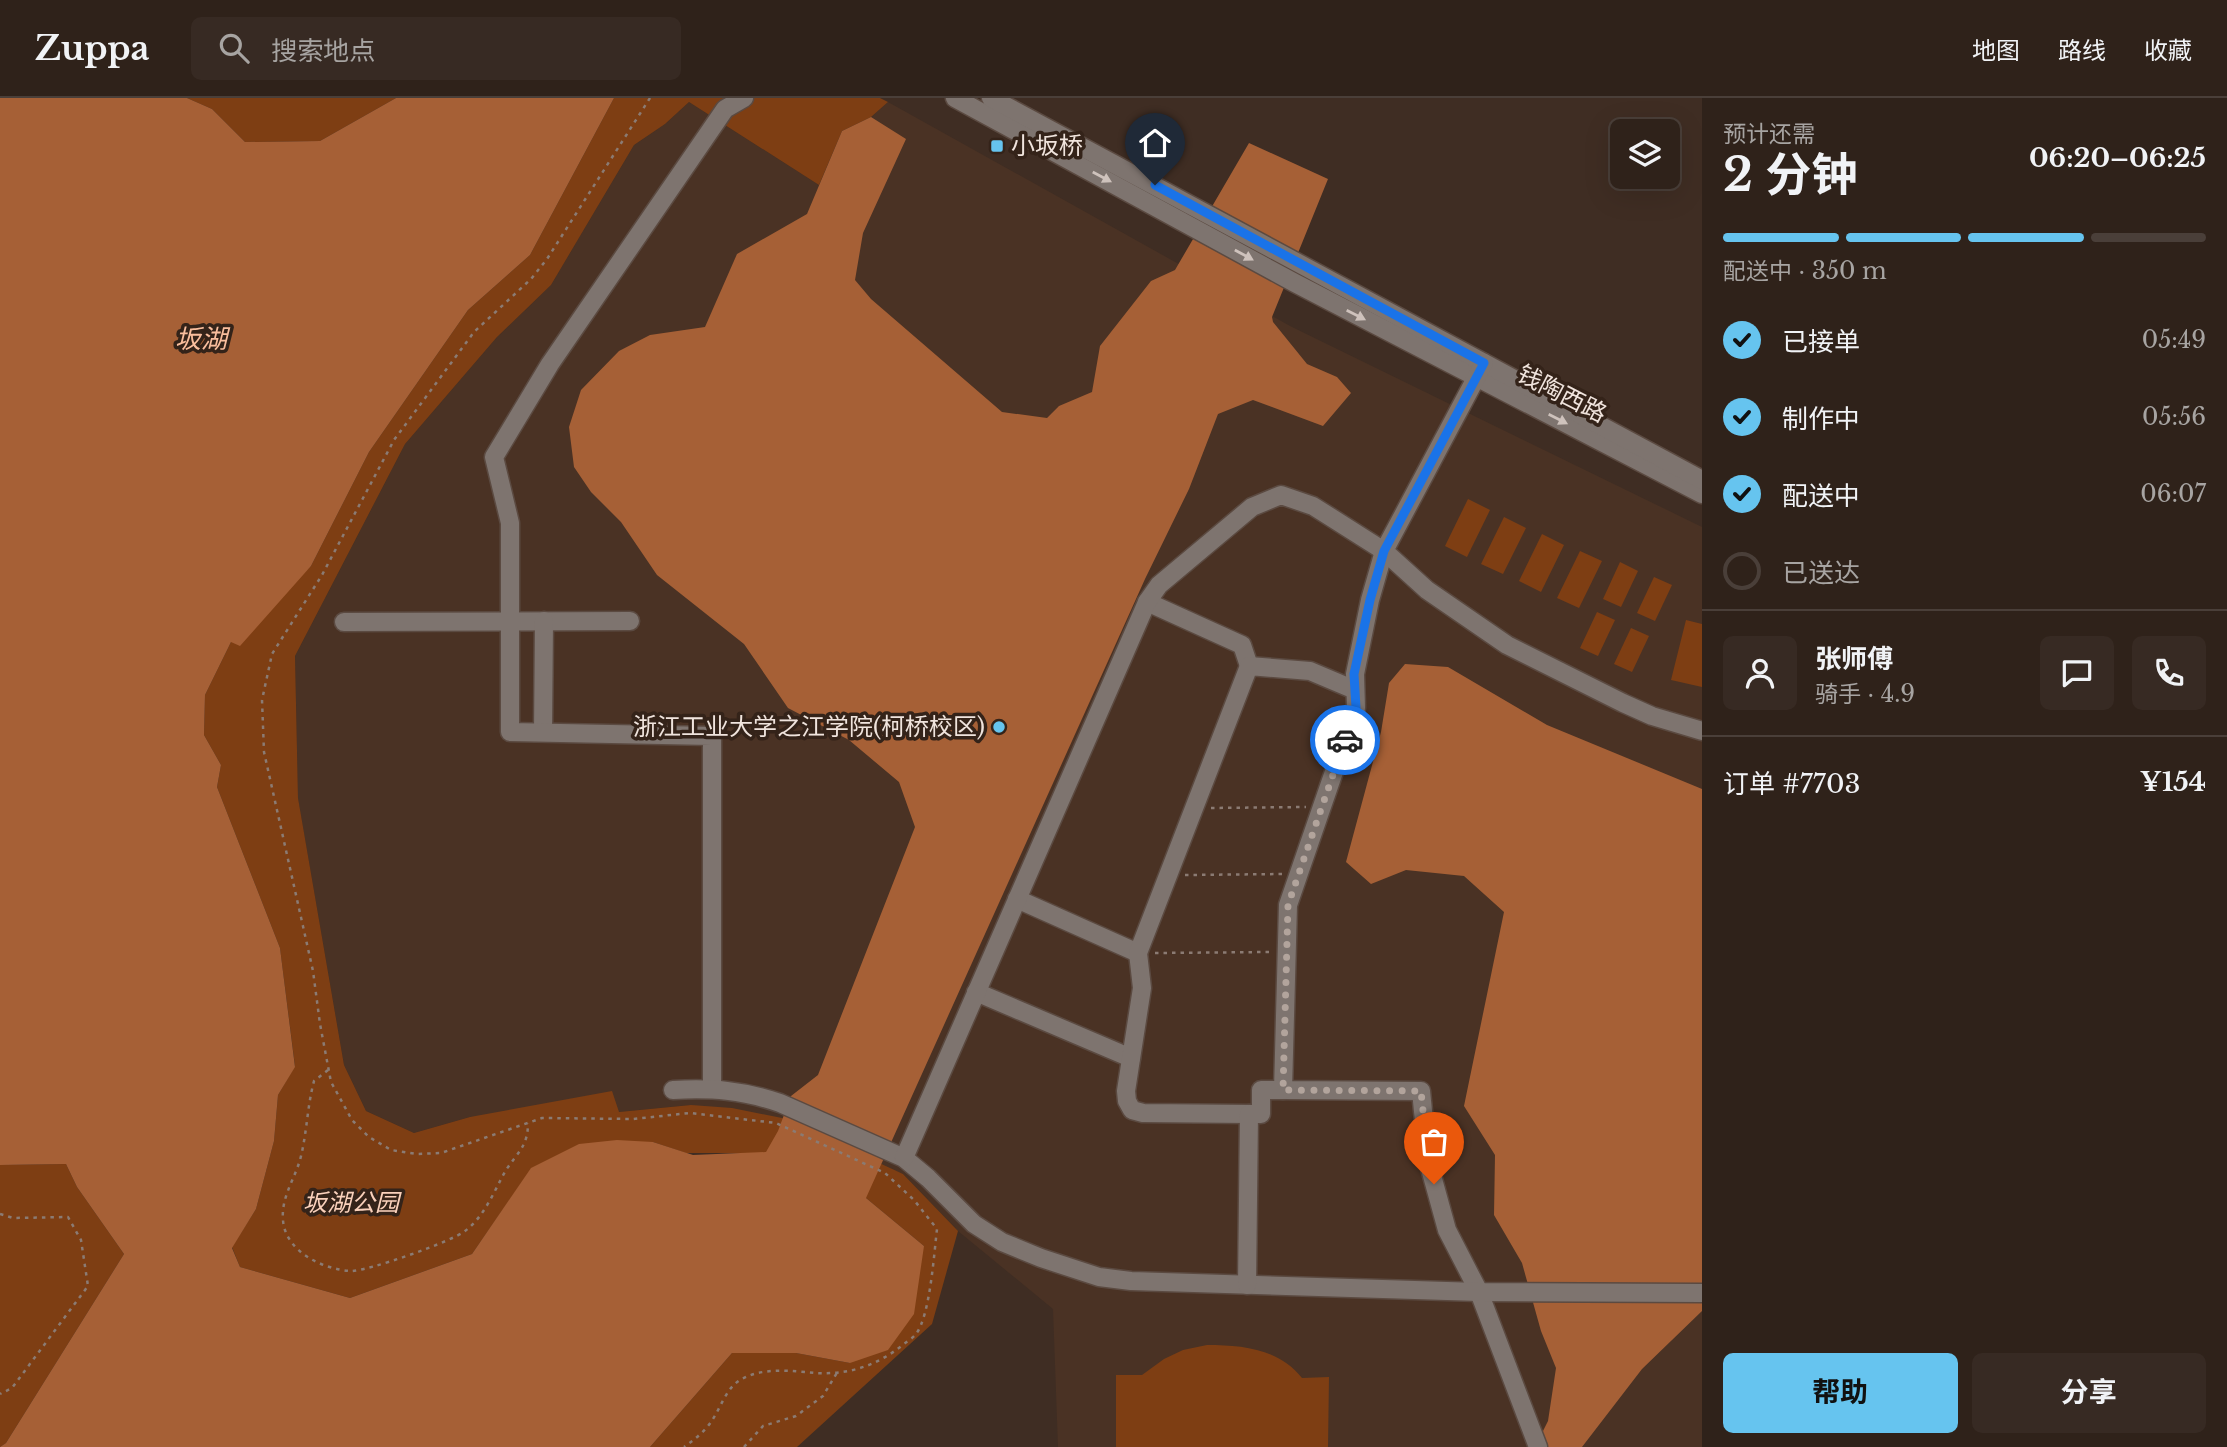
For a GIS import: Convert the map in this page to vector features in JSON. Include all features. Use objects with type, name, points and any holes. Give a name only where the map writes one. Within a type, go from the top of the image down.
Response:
[{"type":"street","points":[[712,1088],[712,736],[510,732],[510,523],[494,457],[550,364],[725,109],[744,98]]},
{"type":"street","name":"钱陶西路","points":[[955,98],[1192,226],[1300,275],[1480,370],[1702,494]]},
{"type":"street","name":"钱陶西路","points":[[991,98],[1202,210],[1300,275]]},
{"type":"street","points":[[1283,1090],[1288,905],[1356,708],[1354,674],[1367,612],[1384,551],[1480,370]]},
{"type":"street","name":"钱陶西路","points":[[1480,370],[1702,480]]},
{"type":"street","points":[[904,1158],[1147,603],[1159,585],[1252,507],[1282,495],[1313,506],[1384,551],[1427,590],[1507,645],[1623,704],[1702,731]]},
{"type":"street","points":[[1147,603],[1242,645],[1249,666],[1138,953],[1142,988],[1126,1091],[1127,1101],[1132,1110],[1143,1113],[1261,1114],[1261,1090],[1421,1091],[1428,1161],[1447,1230],[1479,1292],[1536,1440]]},
{"type":"street","points":[[543,732],[544,621]]},
{"type":"street","points":[[344,622],[630,621]]},
{"type":"street","points":[[1249,666],[1310,671],[1355,690]]},
{"type":"street","points":[[1017,898],[1138,953]]},
{"type":"street","points":[[976,992],[1131,1058]]},
{"type":"street","points":[[673,1090],[712,1088],[761,1096],[780,1103],[904,1158],[974,1224],[1002,1242],[1099,1277],[1131,1282],[1479,1292],[1702,1293]]},
{"type":"street","points":[[1247,1285],[1249,1114]]},
{"type":"path","points":[[650,98],[547,259],[531,279],[474,332],[394,440],[322,575],[281,637],[267,666],[262,700],[264,752],[313,971],[328,1070],[341,1103],[352,1120],[369,1137],[391,1150],[417,1154],[441,1153],[542,1118],[643,1119],[690,1113],[776,1123],[885,1173],[914,1200],[937,1229],[925,1310],[917,1333],[884,1360],[856,1370],[758,1373],[740,1379],[723,1400],[712,1422],[684,1447]]},
{"type":"path","points":[[1194,808],[1322,807]]},
{"type":"path","points":[[1168,875],[1298,874]]},
{"type":"path","points":[[1138,953],[1287,952]]},
{"type":"path","points":[[328,1070],[314,1081],[300,1160],[283,1204],[283,1223],[289,1239],[306,1256],[325,1265],[351,1271],[381,1265],[463,1233],[476,1221],[523,1147],[528,1137],[528,1123]]},
{"type":"path","points":[[0,1214],[13,1218],[68,1217],[81,1240],[88,1286],[12,1388],[0,1394]]},
{"type":"path","points":[[744,1447],[764,1426],[796,1416],[824,1396],[838,1371]]},
{"type":"shaded area","name":"浙江工业大学之江学院(柯桥校区)","points":[[689,102],[819,185],[871,117],[888,102],[1290,326],[1702,527],[1702,1447],[1058,1447],[1053,1309],[958,1231],[903,1174],[691,1105],[619,1112],[470,1117],[414,1133],[366,1111],[344,1065],[298,799],[295,656],[405,444],[497,337],[551,285],[634,145],[665,124]]},
{"type":"green space","points":[[187,98],[396,98],[320,141],[245,142],[212,109]]},
{"type":"green space","name":"坂湖公园","points":[[614,98],[880,98],[888,102],[871,117],[842,131],[819,185],[689,102],[665,124],[634,145],[551,285],[497,337],[405,444],[295,656],[298,798],[344,1065],[366,1111],[414,1133],[470,1117],[612,1091],[619,1112],[691,1105],[732,1108],[782,1118],[903,1174],[958,1231],[932,1324],[797,1447],[650,1447],[732,1353],[796,1353],[850,1363],[924,1246],[866,1198],[766,1153],[686,1153],[653,1142],[531,1169],[472,1254],[350,1298],[240,1267],[232,1247],[256,1209],[274,1141],[278,1095],[295,1066],[280,948],[217,787],[221,765],[204,735],[205,695],[231,642],[311,566],[369,452],[468,310],[530,255]]},
{"type":"green space","points":[[1468,499],[1490,510],[1467,557],[1445,546]]},
{"type":"green space","points":[[1504,517],[1526,528],[1503,574],[1481,564]]},
{"type":"green space","points":[[1542,534],[1564,545],[1541,592],[1519,581]]},
{"type":"green space","points":[[1580,551],[1602,561],[1579,608],[1557,598]]},
{"type":"green space","points":[[1620,562],[1638,571],[1621,607],[1603,599]]},
{"type":"green space","points":[[1654,577],[1672,585],[1655,621],[1637,613]]},
{"type":"green space","points":[[1597,612],[1615,620],[1598,656],[1580,648]]},
{"type":"green space","points":[[1686,620],[1702,624],[1702,687],[1671,680]]},
{"type":"green space","points":[[1631,628],[1649,636],[1632,672],[1614,664]]},
{"type":"green space","points":[[66,1164],[77,1187],[124,1254],[6,1443],[0,1447],[0,1165]]},
{"type":"green space","points":[[1207,1345],[1247,1348],[1271,1355],[1293,1368],[1302,1378],[1329,1377],[1328,1447],[1116,1447],[1116,1375],[1142,1375],[1164,1359],[1183,1350]]},
{"type":"water","name":"坂湖","points":[[0,98],[187,98],[212,109],[245,142],[320,141],[396,98],[614,98],[530,255],[468,310],[369,452],[311,566],[240,646],[231,642],[205,695],[204,735],[221,765],[217,787],[280,948],[295,1067],[278,1095],[274,1141],[256,1209],[232,1248],[240,1267],[350,1298],[472,1254],[531,1168],[579,1144],[617,1140],[653,1142],[693,1155],[766,1152],[778,1131],[791,1096],[818,1075],[915,827],[899,782],[849,740],[788,708],[744,644],[657,575],[621,522],[591,492],[574,467],[569,427],[581,390],[619,351],[650,335],[705,327],[737,254],[807,214],[842,131],[871,117],[906,139],[863,233],[855,280],[871,299],[1002,412],[1047,418],[1059,406],[1092,392],[1100,346],[1151,281],[1175,270],[1249,143],[1328,179],[1272,317],[1273,322],[1307,364],[1337,377],[1351,393],[1323,426],[1253,400],[1218,414],[1189,489],[1145,579],[866,1198],[924,1246],[914,1314],[888,1350],[850,1363],[796,1353],[732,1353],[650,1447],[0,1447],[6,1443],[124,1254],[77,1187],[66,1164],[0,1165]]},
{"type":"water","points":[[1405,664],[1448,667],[1547,725],[1702,789],[1702,1311],[1642,1369],[1582,1447],[1535,1447],[1548,1421],[1556,1368],[1541,1331],[1522,1263],[1494,1215],[1495,1155],[1464,1106],[1504,912],[1464,876],[1406,870],[1371,884],[1346,862],[1381,732],[1389,683]]},
{"type":"way so far","points":[[1345,740],[1288,905],[1283,1090],[1421,1091],[1428,1161],[1434,1184]]},
{"type":"place","name":"小坂桥","points":[[997,146]]},
{"type":"place","name":"浙江工业大学之江学院(柯桥校区)","points":[[999,727]]},
{"type":"route","points":[[1155,185],[1484,363],[1384,551],[1354,674],[1356,708],[1345,740]]}]
